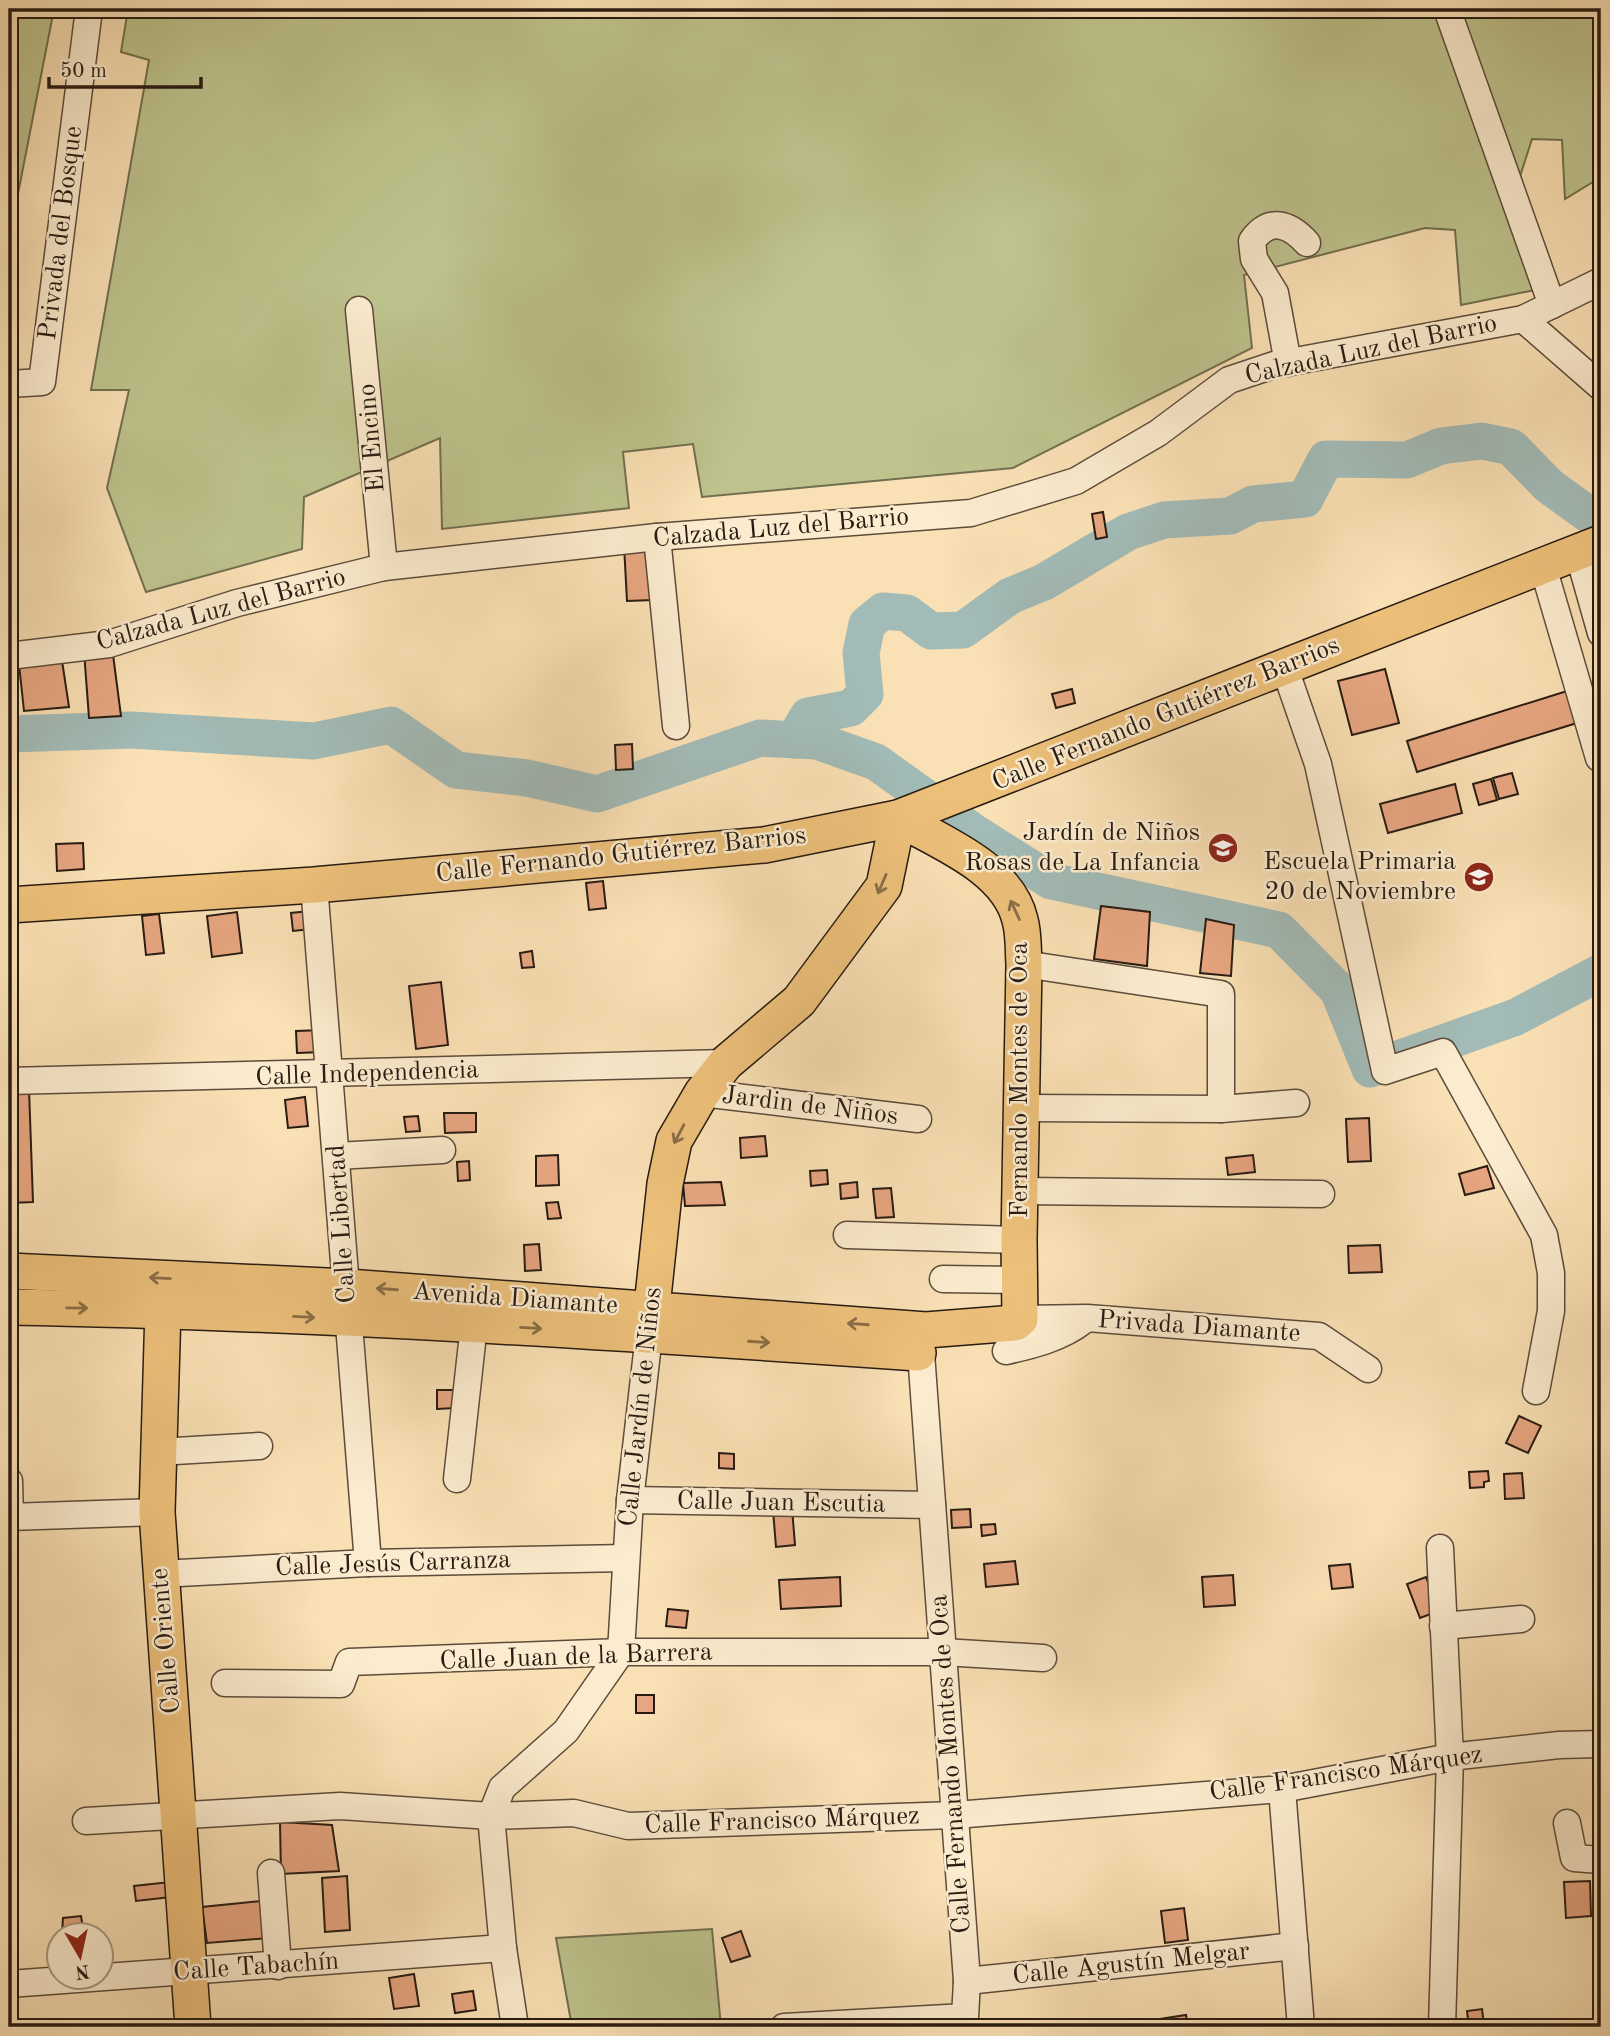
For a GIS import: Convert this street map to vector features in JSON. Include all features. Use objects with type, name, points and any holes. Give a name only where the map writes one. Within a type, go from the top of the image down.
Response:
[{"type":"main road","name":"Calle Fernando Gutiérrez Barrios","points":[[9,905],[314,885],[764,845],[898,818],[1590,548]]},
{"type":"main road","name":"Fernando Montes de Oca","points":[[898,818],[977,864],[993,877],[1012,901],[1020,920],[1024,964],[1018,1240],[1020,1319]]},
{"type":"main road","name":"Calle Jardín de Niños","points":[[650,1322],[665,1184],[674,1141],[702,1093],[726,1063],[799,1001],[884,886],[898,818]]},
{"type":"main road","name":"Avenida Diamante","points":[[9,1271],[349,1303],[924,1342],[1015,1323],[1020,1319]]},
{"type":"main road","name":"Avenida Diamante","points":[[9,1307],[163,1309],[349,1303],[474,1325],[650,1322]]},
{"type":"main road","name":"Calle Oriente","points":[[163,1309],[157,1512],[193,2027]]},
{"type":"street","name":"Privada del Bosque","points":[[9,384],[42,382],[89,9]]},
{"type":"street","points":[[1447,9],[1552,305]]},
{"type":"street","points":[[1288,363],[1275,293],[1254,258],[1252,241],[1261,229],[1276,224],[1294,229],[1307,243]]},
{"type":"street","name":"Calzada Luz del Barrio","points":[[9,656],[109,644],[237,603],[384,567],[657,537],[971,513],[1076,481],[1158,433],[1229,380],[1288,363],[1523,319],[1601,281]]},
{"type":"street","name":"El Encino","points":[[359,310],[384,567]]},
{"type":"street","points":[[1523,319],[1601,387]]},
{"type":"street","points":[[657,537],[676,726]]},
{"type":"street","points":[[1590,548],[1601,633]]},
{"type":"street","points":[[1543,567],[1599,758]]},
{"type":"street","points":[[1284,666],[1318,764],[1385,1071],[1443,1052],[1544,1235],[1552,1273],[1551,1311],[1536,1391]]},
{"type":"street","name":"Calle Libertad","points":[[314,885],[368,1563]]},
{"type":"street","points":[[1024,964],[1221,993],[1221,1109]]},
{"type":"street","name":"Calle Independencia","points":[[9,1082],[331,1076],[726,1063]]},
{"type":"street","name":"Jardin de Niños","points":[[702,1093],[918,1119]]},
{"type":"street","points":[[1021,1108],[1221,1109],[1296,1103]]},
{"type":"street","points":[[337,1156],[442,1150]]},
{"type":"street","points":[[1021,1191],[1321,1194]]},
{"type":"street","points":[[847,1235],[1018,1240]]},
{"type":"street","points":[[943,1279],[1020,1280]]},
{"type":"street","points":[[1006,1351],[1071,1330],[1087,1318]]},
{"type":"street","name":"Privada Diamante","points":[[1020,1319],[1087,1318],[1318,1336],[1368,1369]]},
{"type":"street","name":"Calle Jardín de Niños","points":[[621,1653],[630,1500],[650,1322]]},
{"type":"street","points":[[457,1479],[474,1325]]},
{"type":"street","name":"Calle Fernando Montes de Oca","points":[[784,2027],[965,2017],[967,1981],[932,1505],[924,1342]]},
{"type":"street","points":[[158,1452],[259,1446]]},
{"type":"street","points":[[9,1481],[9,1517],[157,1512]]},
{"type":"street","name":"Calle Juan Escutia","points":[[630,1500],[932,1505]]},
{"type":"street","points":[[1440,1549],[1450,1757],[1442,2027]]},
{"type":"street","name":"Calle Jesús Carranza","points":[[160,1574],[368,1563],[626,1558]]},
{"type":"street","points":[[1443,1626],[1521,1619]]},
{"type":"street","name":"Calle Juan de la Barrera","points":[[225,1683],[341,1684],[349,1662],[621,1653],[943,1652],[1043,1658]]},
{"type":"street","points":[[515,2027],[503,1948],[491,1816],[502,1788],[566,1731],[621,1653]]},
{"type":"street","name":"Calle Francisco Márquez","points":[[86,1821],[340,1806],[491,1816],[574,1813],[628,1826],[955,1815],[1282,1789],[1450,1757],[1559,1745],[1601,1744]]},
{"type":"street","points":[[1282,1789],[1301,2027]]},
{"type":"street","points":[[1567,1823],[1574,1858],[1601,1860]]},
{"type":"street","points":[[271,1873],[278,1966]]},
{"type":"street","name":"Calle Agustín Melgar","points":[[967,1981],[1295,1946]]},
{"type":"street","name":"Calle Tabachín","points":[[9,1984],[190,1973],[503,1948]]},
{"type":"green space","points":[[9,9],[54,9],[9,240]]},
{"type":"green space","points":[[128,9],[1601,9],[1601,177],[1565,199],[1562,140],[1532,139],[1516,189],[1540,289],[1461,305],[1455,230],[1425,228],[1244,275],[1252,348],[1013,468],[702,497],[693,444],[623,452],[629,508],[442,529],[440,438],[304,497],[302,549],[146,592],[107,488],[129,390],[91,390],[149,60],[121,52]]},
{"type":"green space","points":[[712,1929],[721,2027],[572,2027],[556,1938]]},
{"type":"building","points":[[1103,512],[1107,537],[1096,539],[1092,514]]},
{"type":"building","points":[[650,544],[653,600],[627,601],[624,545]]},
{"type":"building","points":[[112,647],[121,716],[89,718],[84,651]]},
{"type":"building","points":[[61,654],[69,707],[24,711],[18,655]]},
{"type":"building","points":[[1385,669],[1399,723],[1352,735],[1338,681]]},
{"type":"building","points":[[1072,689],[1075,703],[1056,708],[1052,694]]},
{"type":"building","points":[[1567,691],[1577,723],[1417,772],[1407,741]]},
{"type":"building","points":[[632,744],[633,769],[616,770],[615,745]]},
{"type":"building","points":[[1512,773],[1518,794],[1499,799],[1493,778]]},
{"type":"building","points":[[1491,779],[1497,800],[1479,805],[1473,784]]},
{"type":"building","points":[[1455,784],[1462,813],[1388,833],[1380,804]]},
{"type":"building","points":[[83,843],[84,869],[57,871],[56,844]]},
{"type":"building","points":[[603,881],[606,908],[589,910],[586,883]]},
{"type":"building","points":[[1101,906],[1150,912],[1147,966],[1094,959]]},
{"type":"building","points":[[309,911],[311,929],[293,931],[291,913]]},
{"type":"building","points":[[237,912],[242,953],[212,957],[207,916]]},
{"type":"building","points":[[159,914],[164,953],[146,955],[142,916]]},
{"type":"building","points":[[1206,919],[1234,925],[1231,976],[1200,973]]},
{"type":"building","points":[[532,951],[534,967],[522,968],[520,953]]},
{"type":"building","points":[[441,982],[448,1045],[416,1049],[409,986]]},
{"type":"building","points":[[323,1030],[324,1052],[297,1053],[296,1031]]},
{"type":"building","points":[[9,1089],[29,1089],[33,1202],[9,1203]]},
{"type":"building","points":[[305,1097],[308,1126],[288,1128],[285,1100]]},
{"type":"building","points":[[444,1113],[476,1113],[476,1132],[445,1133]]},
{"type":"building","points":[[418,1116],[420,1131],[406,1132],[404,1117]]},
{"type":"building","points":[[1369,1118],[1371,1161],[1348,1162],[1346,1119]]},
{"type":"building","points":[[765,1136],[767,1156],[741,1158],[740,1138]]},
{"type":"building","points":[[558,1155],[559,1185],[536,1186],[536,1156]]},
{"type":"building","points":[[1253,1155],[1255,1172],[1228,1175],[1226,1158]]},
{"type":"building","points":[[469,1161],[470,1180],[458,1181],[457,1162]]},
{"type":"building","points":[[1487,1166],[1494,1188],[1465,1195],[1459,1174]]},
{"type":"building","points":[[827,1170],[828,1184],[811,1186],[810,1171]]},
{"type":"building","points":[[721,1182],[725,1205],[685,1206],[683,1183]]},
{"type":"building","points":[[857,1182],[858,1197],[841,1199],[840,1184]]},
{"type":"building","points":[[891,1188],[894,1217],[876,1218],[873,1189]]},
{"type":"building","points":[[558,1202],[561,1218],[548,1219],[546,1203]]},
{"type":"building","points":[[539,1244],[541,1270],[525,1271],[524,1245]]},
{"type":"building","points":[[1380,1245],[1382,1272],[1349,1273],[1348,1246]]},
{"type":"building","points":[[437,1390],[454,1390],[455,1408],[437,1409]]},
{"type":"building","points":[[1519,1416],[1541,1426],[1528,1453],[1506,1443]]},
{"type":"building","points":[[719,1453],[734,1454],[734,1469],[719,1468]]},
{"type":"building","points":[[1488,1471],[1489,1481],[1484,1482],[1484,1487],[1470,1488],[1469,1472]]},
{"type":"building","points":[[1522,1473],[1524,1498],[1505,1499],[1504,1474]]},
{"type":"building","points":[[792,1508],[795,1545],[776,1547],[773,1510]]},
{"type":"building","points":[[970,1509],[971,1527],[952,1528],[951,1510]]},
{"type":"building","points":[[995,1524],[996,1534],[982,1536],[981,1525]]},
{"type":"building","points":[[1015,1561],[1018,1584],[986,1587],[984,1564]]},
{"type":"building","points":[[1350,1564],[1353,1587],[1332,1589],[1329,1566]]},
{"type":"building","points":[[1233,1575],[1235,1605],[1204,1607],[1202,1577]]},
{"type":"building","points":[[840,1577],[841,1606],[781,1609],[779,1580]]},
{"type":"building","points":[[1426,1577],[1439,1611],[1420,1618],[1407,1584]]},
{"type":"building","points":[[668,1609],[688,1611],[686,1628],[666,1626]]},
{"type":"building","points":[[636,1695],[654,1695],[654,1713],[636,1713]]},
{"type":"building","points":[[280,1822],[332,1825],[339,1871],[281,1874]]},
{"type":"building","points":[[347,1876],[350,1930],[325,1932],[322,1878]]},
{"type":"building","points":[[1590,1881],[1591,1916],[1566,1918],[1564,1882]]},
{"type":"building","points":[[170,1882],[171,1897],[136,1901],[134,1886]]},
{"type":"building","points":[[261,1901],[269,1938],[207,1943],[202,1907]]},
{"type":"building","points":[[1184,1908],[1188,1940],[1165,1943],[1161,1911]]},
{"type":"building","points":[[81,1916],[82,1920],[63,1920]]},
{"type":"building","points":[[741,1931],[750,1956],[731,1962],[722,1938]]},
{"type":"building","points":[[414,1974],[419,2006],[394,2009],[389,1978]]},
{"type":"building","points":[[473,1991],[476,2010],[455,2013],[452,1994]]},
{"type":"building","points":[[1482,2009],[1484,2025],[1469,2027],[1467,2011]]},
{"type":"building","points":[[1186,2015],[1188,2027],[1160,2027],[1159,2019]]},
{"type":"building","points":[[1594,2020],[1594,2027],[1579,2027],[1579,2022]]},
{"type":"building","points":[[1532,2021],[1533,2027],[1510,2027],[1510,2024]]},
{"type":"waterway","points":[[794,740],[808,716],[851,708],[865,694],[861,653],[867,624],[883,611],[907,613],[931,631],[963,630],[1010,596],[1044,582],[1128,532],[1164,520],[1230,516],[1253,504],[1305,499],[1326,459],[1407,460],[1441,446],[1482,441],[1511,447],[1549,486],[1588,514],[1601,512]]},
{"type":"waterway","points":[[9,734],[131,730],[314,741],[391,725],[456,770],[527,778],[597,794],[760,738],[817,741],[876,762],[975,833],[1051,881],[1279,930],[1338,990],[1370,1069],[1516,1017],[1601,972]]},
{"type":"place","name":"Jardín de Niños Rosas de La Infancia","points":[[1223,848]]},
{"type":"place","name":"Escuela Primaria 20 de Noviembre","points":[[1479,877]]}]
